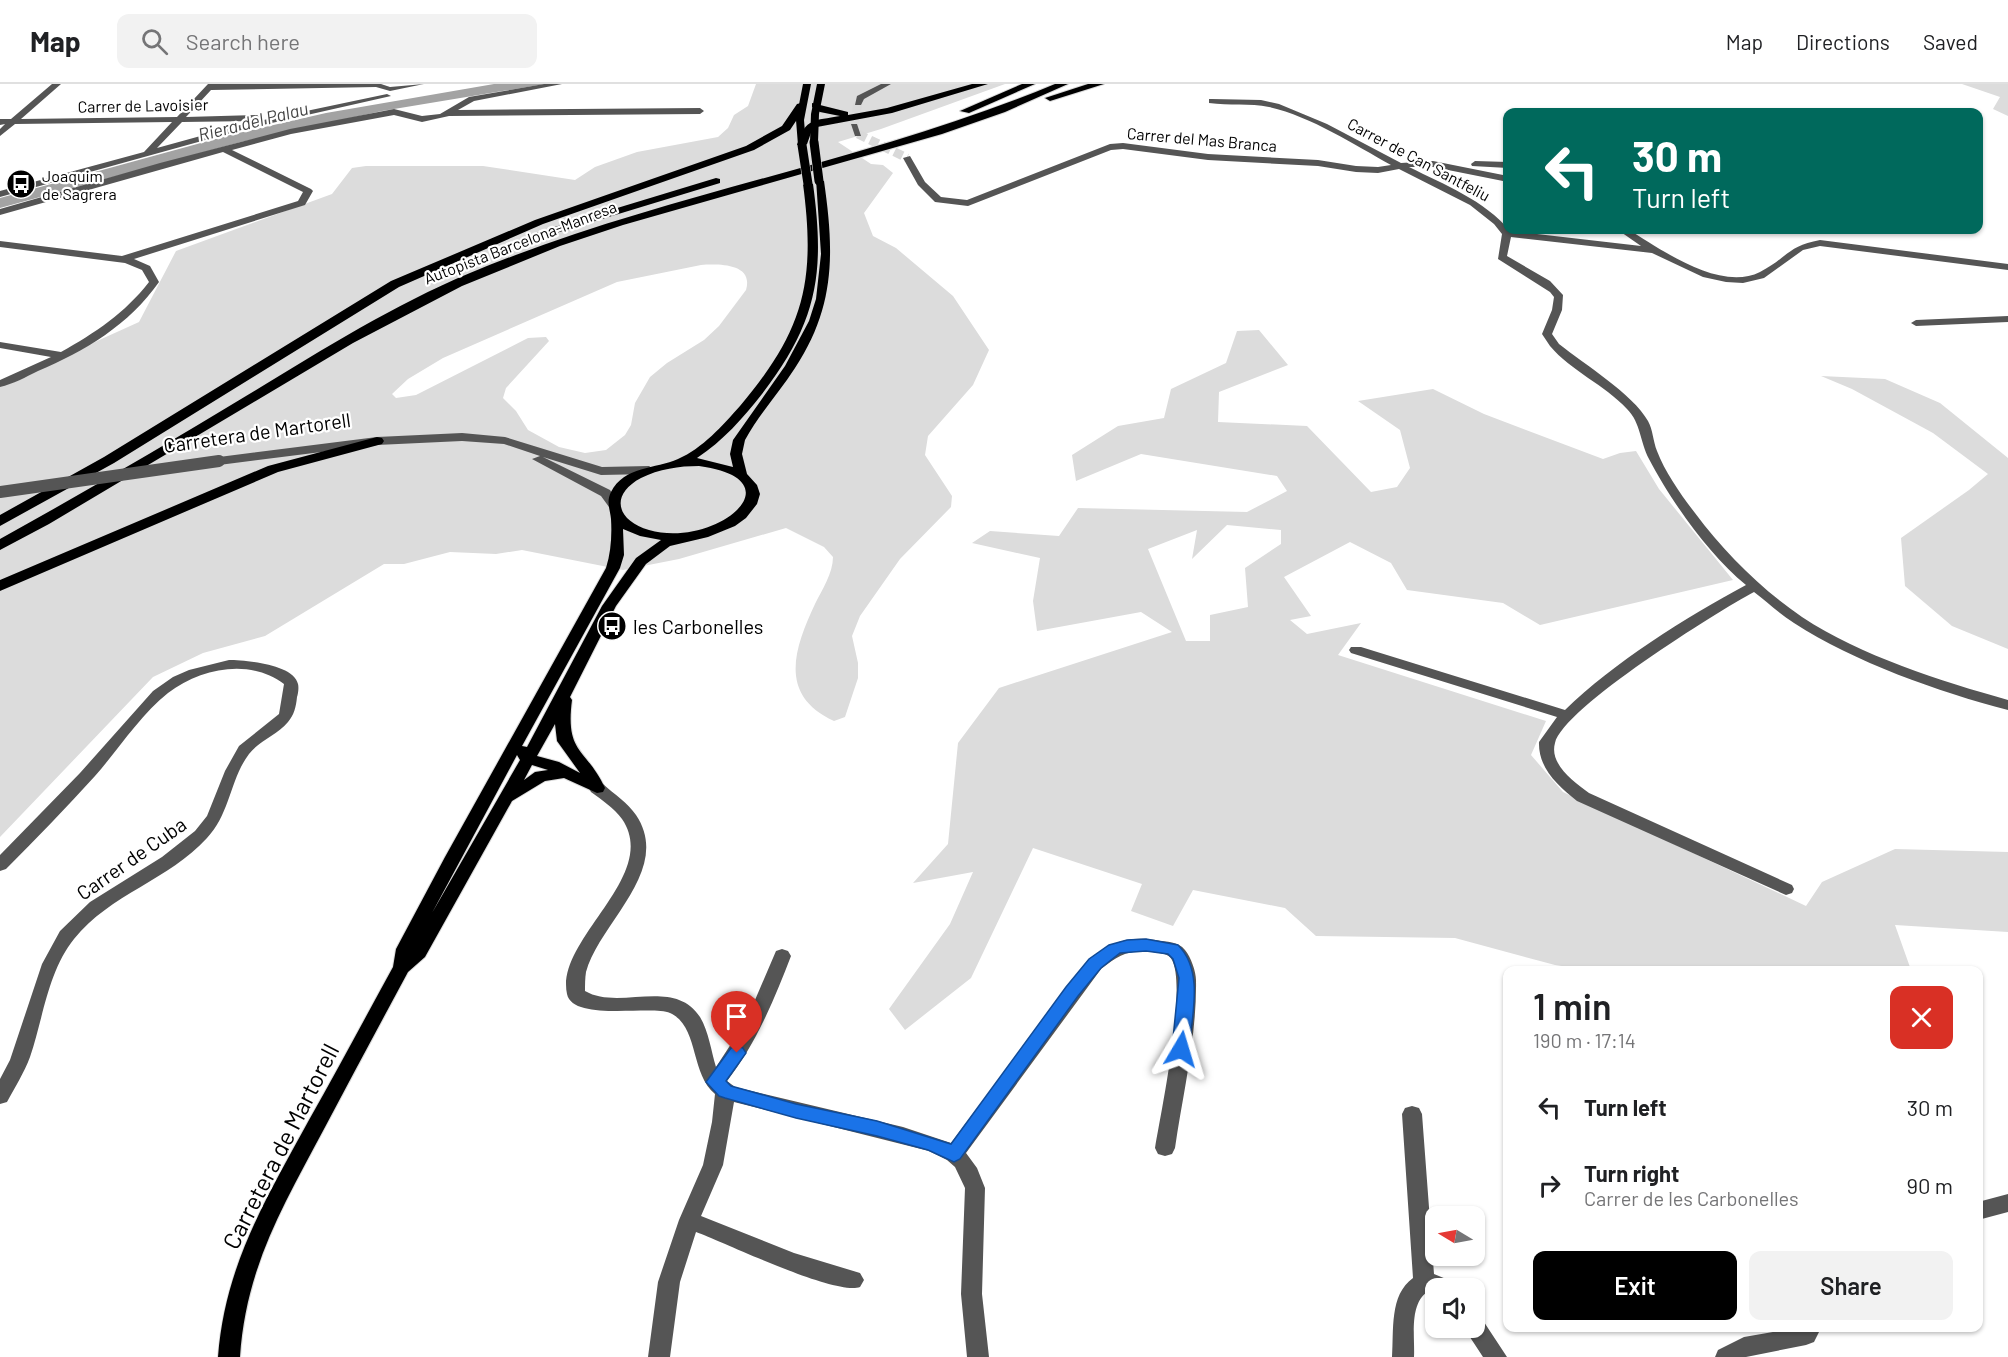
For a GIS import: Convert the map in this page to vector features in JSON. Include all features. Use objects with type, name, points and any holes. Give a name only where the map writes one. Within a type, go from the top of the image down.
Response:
[{"type":"highway","points":[[802,145],[807,129],[814,124],[867,115],[983,84]]},
{"type":"highway","points":[[345,317],[421,282],[532,237],[656,198],[916,127],[984,104],[1030,84]]},
{"type":"highway","name":"Autopista Barcelona-Manresa","points":[[0,545],[366,330],[429,297],[490,270],[557,244],[643,215],[842,161],[1003,111],[1063,84]]},
{"type":"highway","points":[[968,122],[1099,84]]},
{"type":"highway","points":[[816,105],[842,114],[867,115]]},
{"type":"highway","points":[[0,521],[99,466],[345,317],[395,284],[476,248],[581,207],[726,157],[765,141],[786,128],[801,106]]},
{"type":"highway","points":[[0,586],[273,469],[377,441]]},
{"type":"main road","points":[[741,475],[736,454],[738,440],[793,364],[808,336],[821,300],[827,250],[800,131],[801,106],[807,84]]},
{"type":"main road","points":[[679,463],[713,443],[726,431],[779,364],[799,326],[809,298],[815,261],[814,124],[821,84]]},
{"type":"main road","points":[[679,463],[711,464],[728,468],[748,482],[752,491],[752,500],[743,513],[718,528],[685,536],[660,536],[628,526],[615,510],[621,488],[649,470],[679,463]]},
{"type":"main road","name":"Carretera de Martorell","points":[[402,967],[405,949],[613,568],[617,555],[615,510]]},
{"type":"main road","name":"Carretera de Martorell","points":[[229,1357],[229,1338],[238,1293],[266,1221],[402,967],[418,952],[566,691],[589,643],[630,574],[666,543],[685,536]]},
{"type":"main road","points":[[566,691],[562,712],[565,744],[590,774],[597,788]]},
{"type":"main road","points":[[527,722],[522,741],[527,759],[567,771],[597,788]]},
{"type":"main road","points":[[503,802],[541,776],[567,771]]},
{"type":"street","points":[[0,133],[57,84]]},
{"type":"street","points":[[146,155],[210,86],[376,84],[389,95],[396,111]]},
{"type":"street","points":[[0,194],[287,117],[389,95],[420,84]]},
{"type":"street","points":[[449,112],[472,99],[558,84]]},
{"type":"street","points":[[858,104],[860,98],[887,84]]},
{"type":"street","name":"Carrer de Can Santfeliu","points":[[1212,101],[1262,103],[1285,110],[1470,202],[1488,214],[1503,230]]},
{"type":"street","points":[[0,212],[224,149],[310,128],[396,111],[422,119],[449,112],[700,111]]},
{"type":"street","points":[[3,112],[22,114]]},
{"type":"street","name":"Carrer de Lavoisier","points":[[0,122],[287,117]]},
{"type":"street","name":"Carrer del Mas Branca","points":[[907,158],[921,183],[938,200],[954,203],[979,200],[1110,147],[1208,157],[1318,163],[1378,170],[1426,161],[1503,165]]},
{"type":"street","points":[[123,259],[302,203],[308,191],[224,149]]},
{"type":"street","name":"Carrer del Mas Branca","points":[[1418,163],[1458,168],[1503,178]]},
{"type":"street","points":[[1651,250],[1507,234],[1502,256],[1510,264],[1545,282],[1559,297],[1557,310],[1547,334],[1549,339],[1631,406],[1643,422],[1651,451],[1660,468],[1689,514],[1739,573],[1798,620],[1840,643],[1923,678],[2008,705]]},
{"type":"street","points":[[1629,234],[1651,250],[1688,267],[1721,278],[1760,276],[1799,247],[1820,243],[2008,267]]},
{"type":"street","points":[[0,244],[123,259],[146,267],[154,282],[135,306],[64,356],[0,384]]},
{"type":"street","points":[[1916,323],[2008,319]]},
{"type":"street","points":[[0,345],[64,356]]},
{"type":"street","name":"Carretera de Martorell","points":[[0,492],[377,441],[462,437],[521,444],[601,471],[649,470]]},
{"type":"street","name":"Carretera de Martorell","points":[[521,444],[528,454],[606,493],[615,510]]},
{"type":"street","points":[[1754,586],[1690,623],[1610,681],[1554,727],[1547,742],[1552,765],[1570,787],[1583,796],[1786,889]]},
{"type":"street","points":[[1356,650],[1566,716]]},
{"type":"street","name":"Carrer de Cuba","points":[[0,865],[53,813],[164,689],[196,672],[225,665],[263,666],[282,674],[291,683],[287,713],[277,725],[247,747],[236,762],[220,804],[203,834],[173,860],[117,891],[88,913],[66,936],[49,965],[21,1058],[0,1096]]},
{"type":"street","points":[[597,788],[625,813],[632,823],[637,838],[637,856],[631,880],[579,965],[573,983],[576,994],[598,1005],[658,1003],[684,1011],[694,1022],[700,1038],[704,1063],[720,1086],[722,1122],[712,1165],[689,1220],[669,1282],[659,1357]]},
{"type":"street","points":[[954,1154],[1095,964],[1115,949],[1146,945],[1173,949],[1180,956],[1187,978],[1181,1049],[1165,1148]]},
{"type":"street","points":[[720,1086],[764,1004],[782,956]]},
{"type":"street","points":[[720,1086],[796,1111],[898,1134],[932,1144],[954,1154],[972,1174],[975,1188],[970,1281],[973,1338],[978,1357]]},
{"type":"street","points":[[1412,1114],[1433,1278]]},
{"type":"street","points":[[1983,1210],[2008,1203]]},
{"type":"street","points":[[689,1220],[786,1260],[853,1280]]},
{"type":"street","points":[[1403,1357],[1407,1298],[1414,1287],[1425,1286]]},
{"type":"street","points":[[1726,1357],[1736,1349],[1788,1341],[1806,1335],[1808,1332]]},
{"type":"street","points":[[1483,1338],[1496,1357]]},
{"type":"shaded area","name":"Riera del Palau","points":[[494,84],[545,84],[382,111],[241,142],[0,208],[0,198],[230,135],[326,113]]},
{"type":"shaded area","points":[[756,84],[1005,84],[881,129],[838,142],[871,164],[883,165],[893,173],[864,213],[873,236],[896,248],[953,296],[989,350],[973,385],[928,436],[925,455],[952,496],[951,507],[900,559],[860,616],[852,636],[858,663],[858,678],[845,717],[834,721],[816,710],[804,698],[798,684],[796,670],[801,638],[829,575],[833,557],[824,547],[786,528],[679,559],[623,570],[522,550],[496,554],[450,552],[404,564],[384,564],[265,636],[203,653],[153,677],[0,837],[0,385],[139,322],[176,251],[332,194],[352,168],[483,166],[575,180],[595,167],[637,152],[718,137],[728,128],[734,115],[748,106]],"holes":[[[701,265],[725,265],[740,270],[747,281],[746,290],[719,326],[704,340],[667,363],[650,377],[635,403],[631,425],[625,435],[606,450],[585,453],[559,447],[528,430],[516,411],[503,398],[506,388],[549,341],[546,337],[528,338],[416,395],[396,398],[392,394],[408,379],[443,358],[617,282]]]},
{"type":"shaded area","points":[[1962,84],[2008,84],[2008,116],[1993,109],[2000,97]]},
{"type":"shaded area","points":[[1259,330],[1288,365],[1219,392],[1218,422],[1307,426],[1371,492],[1397,487],[1410,468],[1400,430],[1358,401],[1433,389],[1484,414],[1603,459],[1620,453],[1636,451],[1659,489],[1733,580],[1540,625],[1503,603],[1407,590],[1391,563],[1350,542],[1284,577],[1311,616],[1290,620],[1307,634],[1361,623],[1338,655],[1546,721],[1531,755],[1563,792],[1806,906],[1822,882],[1895,849],[2008,852],[2008,932],[1895,925],[1910,966],[1562,966],[1455,938],[1316,936],[1285,908],[1193,890],[1173,926],[1131,911],[1142,884],[1033,848],[971,978],[905,1030],[889,1009],[950,924],[973,872],[913,883],[948,844],[958,743],[999,688],[1172,632],[1141,612],[1037,631],[1033,601],[1040,558],[972,543],[990,531],[1059,536],[1078,508],[1247,512],[1287,491],[1277,476],[1141,454],[1076,481],[1072,455],[1118,426],[1164,418],[1171,389],[1226,363],[1237,331]],"holes":[[[1227,525],[1281,530],[1281,544],[1245,568],[1248,607],[1210,615],[1210,641],[1186,641],[1148,549],[1197,530],[1192,559]]]},
{"type":"shaded area","points":[[1821,376],[1885,379],[1940,403],[2008,458],[2008,649],[1952,626],[1905,586],[1901,538],[1988,474],[1933,433],[1852,389]]},
{"type":"tunnel","points":[[854,126],[858,103]]},
{"type":"tunnel","points":[[858,134],[907,158]]},
{"type":"place","name":"Joaquim de Sagrera","points":[[21,184]]},
{"type":"place","name":"les Carbonelles","points":[[612,626]]},
{"type":"route","points":[[737,1053],[715,1082],[725,1091],[796,1111],[877,1128],[932,1144],[954,1154],[1095,964],[1115,949],[1146,945],[1173,949],[1180,956],[1187,978],[1181,1049]]}]
